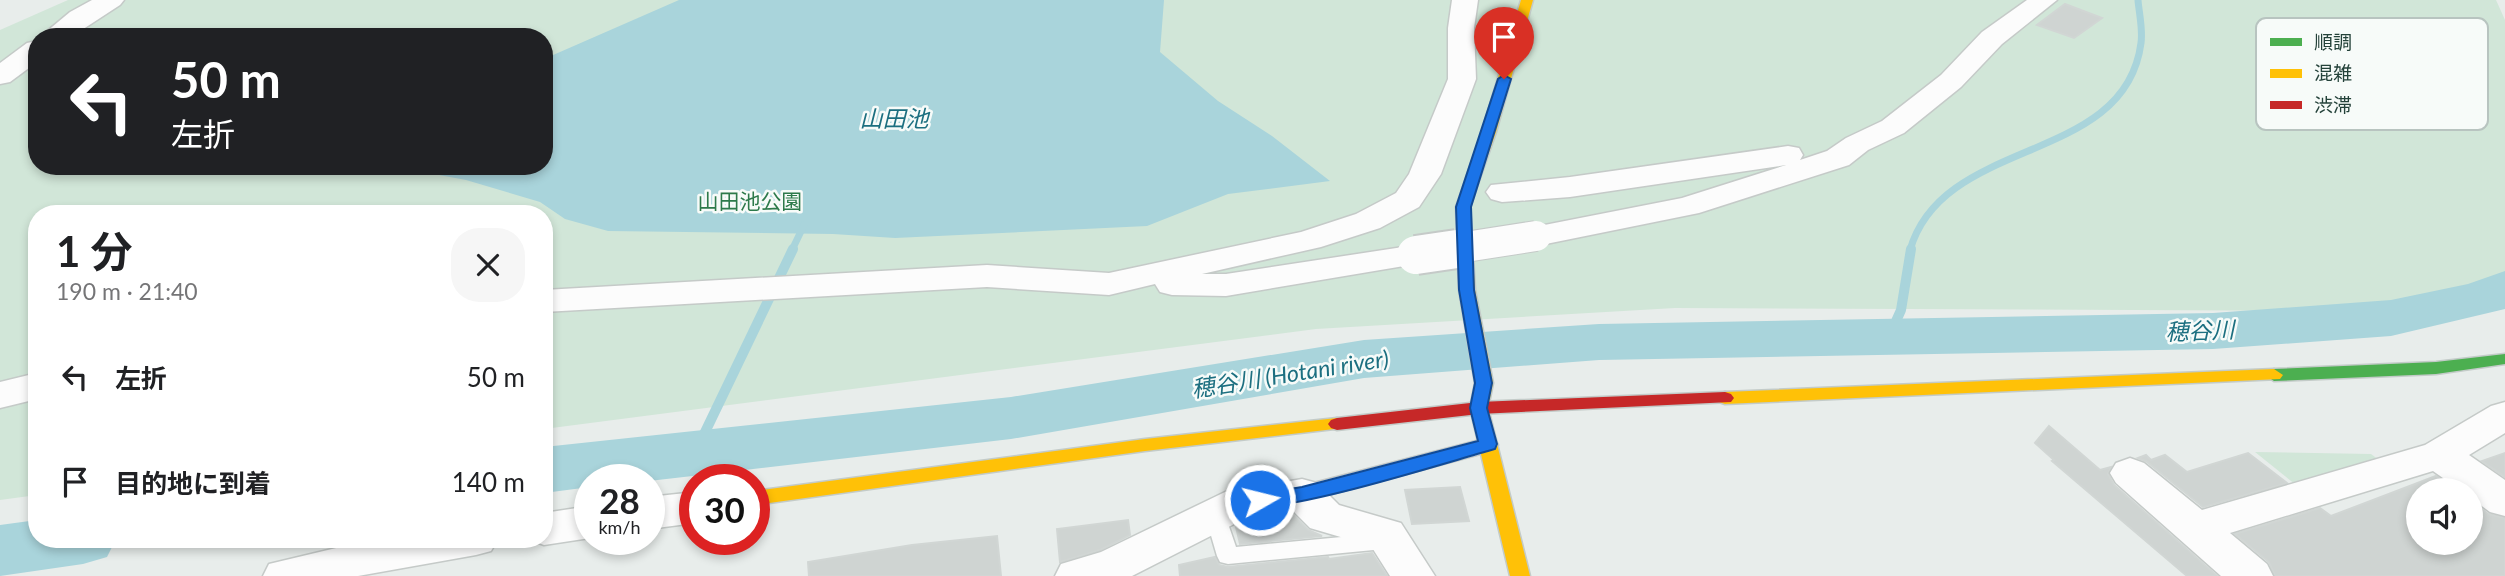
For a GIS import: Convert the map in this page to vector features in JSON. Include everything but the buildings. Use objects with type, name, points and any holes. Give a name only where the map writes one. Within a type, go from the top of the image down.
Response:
[{"type":"street","points":[[65,28],[111,0]]},
{"type":"street","points":[[1109,284],[1309,240],[1368,221],[1408,200],[1425,174],[1462,79],[1461,29],[1465,0]]},
{"type":"street","points":[[1520,576],[1479,408],[1484,383],[1469,302],[1463,207],[1489,132],[1527,0]]},
{"type":"street","points":[[553,300],[987,276],[1109,284],[1226,285],[1536,236],[1688,206],[1838,158],[1857,144],[1893,127],[1951,81],[1992,38],[2044,0]]},
{"type":"street","points":[[0,76],[28,56]]},
{"type":"street","points":[[1502,192],[1570,187],[1697,170],[1857,144]]},
{"type":"street","points":[[770,496],[1145,445],[1479,408],[2435,368],[2505,359]]},
{"type":"street","points":[[0,395],[28,388]]},
{"type":"street","points":[[2195,528],[2438,455],[2505,415]]},
{"type":"street","points":[[2438,455],[2505,501]]},
{"type":"street","points":[[2130,473],[2251,576]]},
{"type":"street","points":[[1077,576],[1113,566],[1240,503],[1302,494],[1325,517],[1385,534],[1413,576]]},
{"type":"street","points":[[553,528],[574,524]]},
{"type":"street","points":[[285,576],[414,548]]},
{"type":"lane","points":[[1302,494],[1488,444]]},
{"type":"lane","points":[[1216,515],[1228,556],[1390,540]]},
{"type":"green space","name":"山田池公園","points":[[68,0],[2496,0],[2505,20],[2505,273],[2452,295],[2363,311],[1675,308],[1316,329],[553,428],[553,205],[28,205],[28,496],[0,500],[0,30]]},
{"type":"green space","points":[[2255,452],[2371,454],[2379,460],[2296,485]]},
{"type":"water","name":"山田池","points":[[679,0],[1164,0],[1160,52],[1218,101],[1272,136],[1330,181],[1228,194],[1147,226],[895,238],[833,234],[608,231],[565,219],[553,211],[553,205],[544,205],[466,180],[439,175],[553,175],[553,55]]},
{"type":"waterway","points":[[1910,250],[1929,213],[1958,186],[1993,166],[2070,132],[2103,111],[2128,82],[2141,43],[2138,0]]},
{"type":"waterway","points":[[792,250],[804,225]]},
{"type":"waterway","points":[[695,453],[793,249]]},
{"type":"waterway","points":[[1889,337],[1901,310],[1911,249]]},
{"type":"waterway","name":"穂谷川 (Hotani river)","points":[[553,469],[1011,418],[1364,359],[1599,342],[2213,331],[2391,318],[2483,298],[2505,288]]},
{"type":"waterway","name":"穂谷川","points":[[0,551],[28,547]]},
{"type":"traffic: fast","points":[[2274,375],[2436,368],[2505,359]]},
{"type":"traffic: slow","points":[[1520,576],[1479,408],[1484,383],[1467,290],[1463,207],[1489,132],[1527,0]]},
{"type":"traffic: slow","points":[[1725,398],[2274,375]]},
{"type":"traffic: slow","points":[[770,496],[1145,445],[1337,424]]},
{"type":"traffic: jam","points":[[1337,424],[1479,408],[1725,398]]},
{"type":"route","points":[[1260,500],[1302,494],[1488,444],[1479,408],[1484,383],[1466,290],[1463,207],[1504,79]]}]
